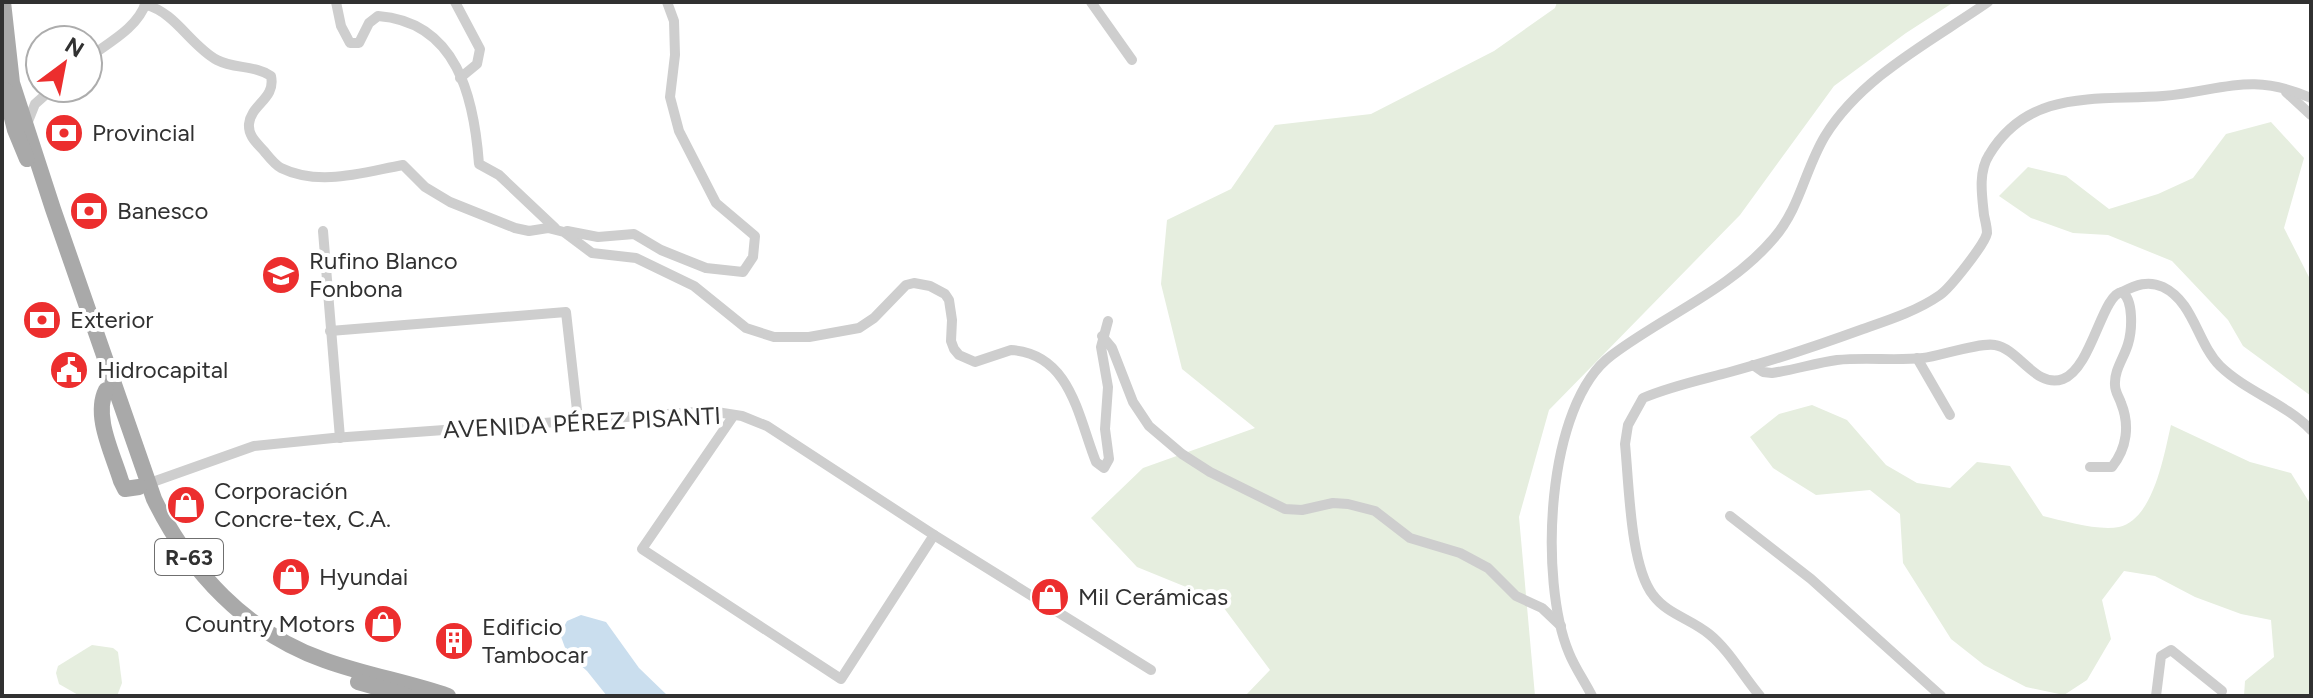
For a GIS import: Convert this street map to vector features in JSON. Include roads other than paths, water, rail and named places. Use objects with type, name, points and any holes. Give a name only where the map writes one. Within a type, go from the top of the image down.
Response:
[{"type":"main road","name":"R-63","points":[[3,3],[12,83],[20,102],[14,129],[46,210],[106,390],[101,401],[102,415],[121,481],[125,489],[144,485]]},
{"type":"main road","name":"R-63","points":[[2,65],[20,102]]},
{"type":"main road","name":"R-63","points":[[14,129],[53,209],[144,485],[190,559],[219,594],[279,639],[320,659],[448,696]]},
{"type":"main road","name":"R-63","points":[[144,485],[146,503],[170,546],[221,607],[272,647],[319,670],[407,696]]},
{"type":"street","points":[[336,2],[341,26],[350,43],[359,43],[369,23],[378,16],[412,23],[437,38],[447,50],[460,78],[476,129],[479,164],[499,175],[558,230],[570,235],[592,253],[636,258],[694,286],[746,328],[774,337],[809,337],[859,328],[874,318],[906,285],[930,286],[945,294],[949,300],[951,341],[959,355],[975,362],[1017,350],[1034,355],[1052,366],[1077,406],[1096,462],[1104,468],[1109,459],[1105,429],[1108,387],[1101,347],[1108,321]]},
{"type":"street","points":[[455,2],[480,49],[477,64],[460,78]]},
{"type":"street","points":[[104,47],[116,39],[146,4],[161,12],[212,57],[271,76],[270,94],[252,114],[249,128],[254,140],[281,168],[302,174],[344,178],[403,165],[425,187],[450,202],[515,228],[558,230],[598,237],[634,234],[661,250],[718,271],[743,272],[753,257],[755,236],[716,203],[679,131],[670,97],[675,55],[674,21],[667,2]]},
{"type":"street","points":[[1091,2],[1132,60]]},
{"type":"street","points":[[1592,696],[1569,653],[1561,626],[1550,528],[1559,459],[1577,397],[1591,375],[1609,356],[1689,307],[1744,268],[1774,239],[1793,212],[1825,136],[1852,101],[1878,75],[1988,2]]},
{"type":"street","points":[[1760,696],[1708,632],[1669,610],[1653,595],[1642,572],[1625,444],[1628,425],[1643,398],[1871,327],[1943,294],[1987,233],[1981,183],[1987,158],[2001,139],[2029,116],[2064,101],[2084,97],[2164,96],[2233,84],[2258,83],[2311,98]]},
{"type":"street","points":[[2282,88],[2311,115]]},
{"type":"street","points":[[2,117],[24,100]]},
{"type":"street","points":[[14,129],[20,102]]},
{"type":"street","points":[[323,231],[340,438]]},
{"type":"street","points":[[2122,292],[2135,285],[2150,283],[2173,293],[2217,363],[2238,382],[2300,419],[2311,430]]},
{"type":"street","points":[[1753,365],[1763,372],[1772,373],[1839,360],[1917,358],[1993,344],[2007,350],[2037,375],[2048,380],[2061,380],[2074,372],[2088,350],[2113,296],[2116,292],[2122,292],[2128,295],[2130,302],[2130,341],[2116,373],[2114,388],[2122,403],[2127,428],[2124,448],[2112,467],[2090,467]]},
{"type":"street","points":[[330,331],[566,312],[578,419]]},
{"type":"street","points":[[1102,336],[1112,348],[1133,402],[1149,426],[1182,454],[1210,472],[1285,509],[1302,510],[1333,503],[1375,511],[1410,538],[1460,553],[1488,568],[1516,596],[1542,608],[1561,626]]},
{"type":"street","points":[[1917,358],[1950,415]]},
{"type":"street","name":"AVENIDA PÉREZ PISANTI","points":[[144,485],[254,446],[578,419],[710,411],[734,415],[767,426],[934,535],[1151,670]]},
{"type":"street","points":[[734,415],[642,549],[841,679],[934,535]]},
{"type":"street","points":[[1730,516],[1811,579],[1941,696]]},
{"type":"street","points":[[2156,696],[2161,656],[2168,650],[2222,691]]},
{"type":"water","points":[[581,615],[606,622],[639,668],[668,696],[607,696],[567,653],[560,634],[567,621]]},
{"type":"place","name":"Provincial","points":[[64,133]]},
{"type":"place","name":"Banesco","points":[[89,211]]},
{"type":"place","name":"Rufino Blanco Fonbona","points":[[281,275]]},
{"type":"place","name":"Exterior","points":[[42,320]]},
{"type":"place","name":"Hidrocapital","points":[[69,370]]},
{"type":"place","name":"Corporación Concre-tex, C.A.","points":[[186,505]]},
{"type":"place","name":"Hyundai","points":[[291,577]]},
{"type":"place","name":"Mil Cerámicas","points":[[1050,597]]},
{"type":"place","name":"Country Motors","points":[[383,624]]},
{"type":"place","name":"Edificio Tambocar","points":[[454,641]]}]
